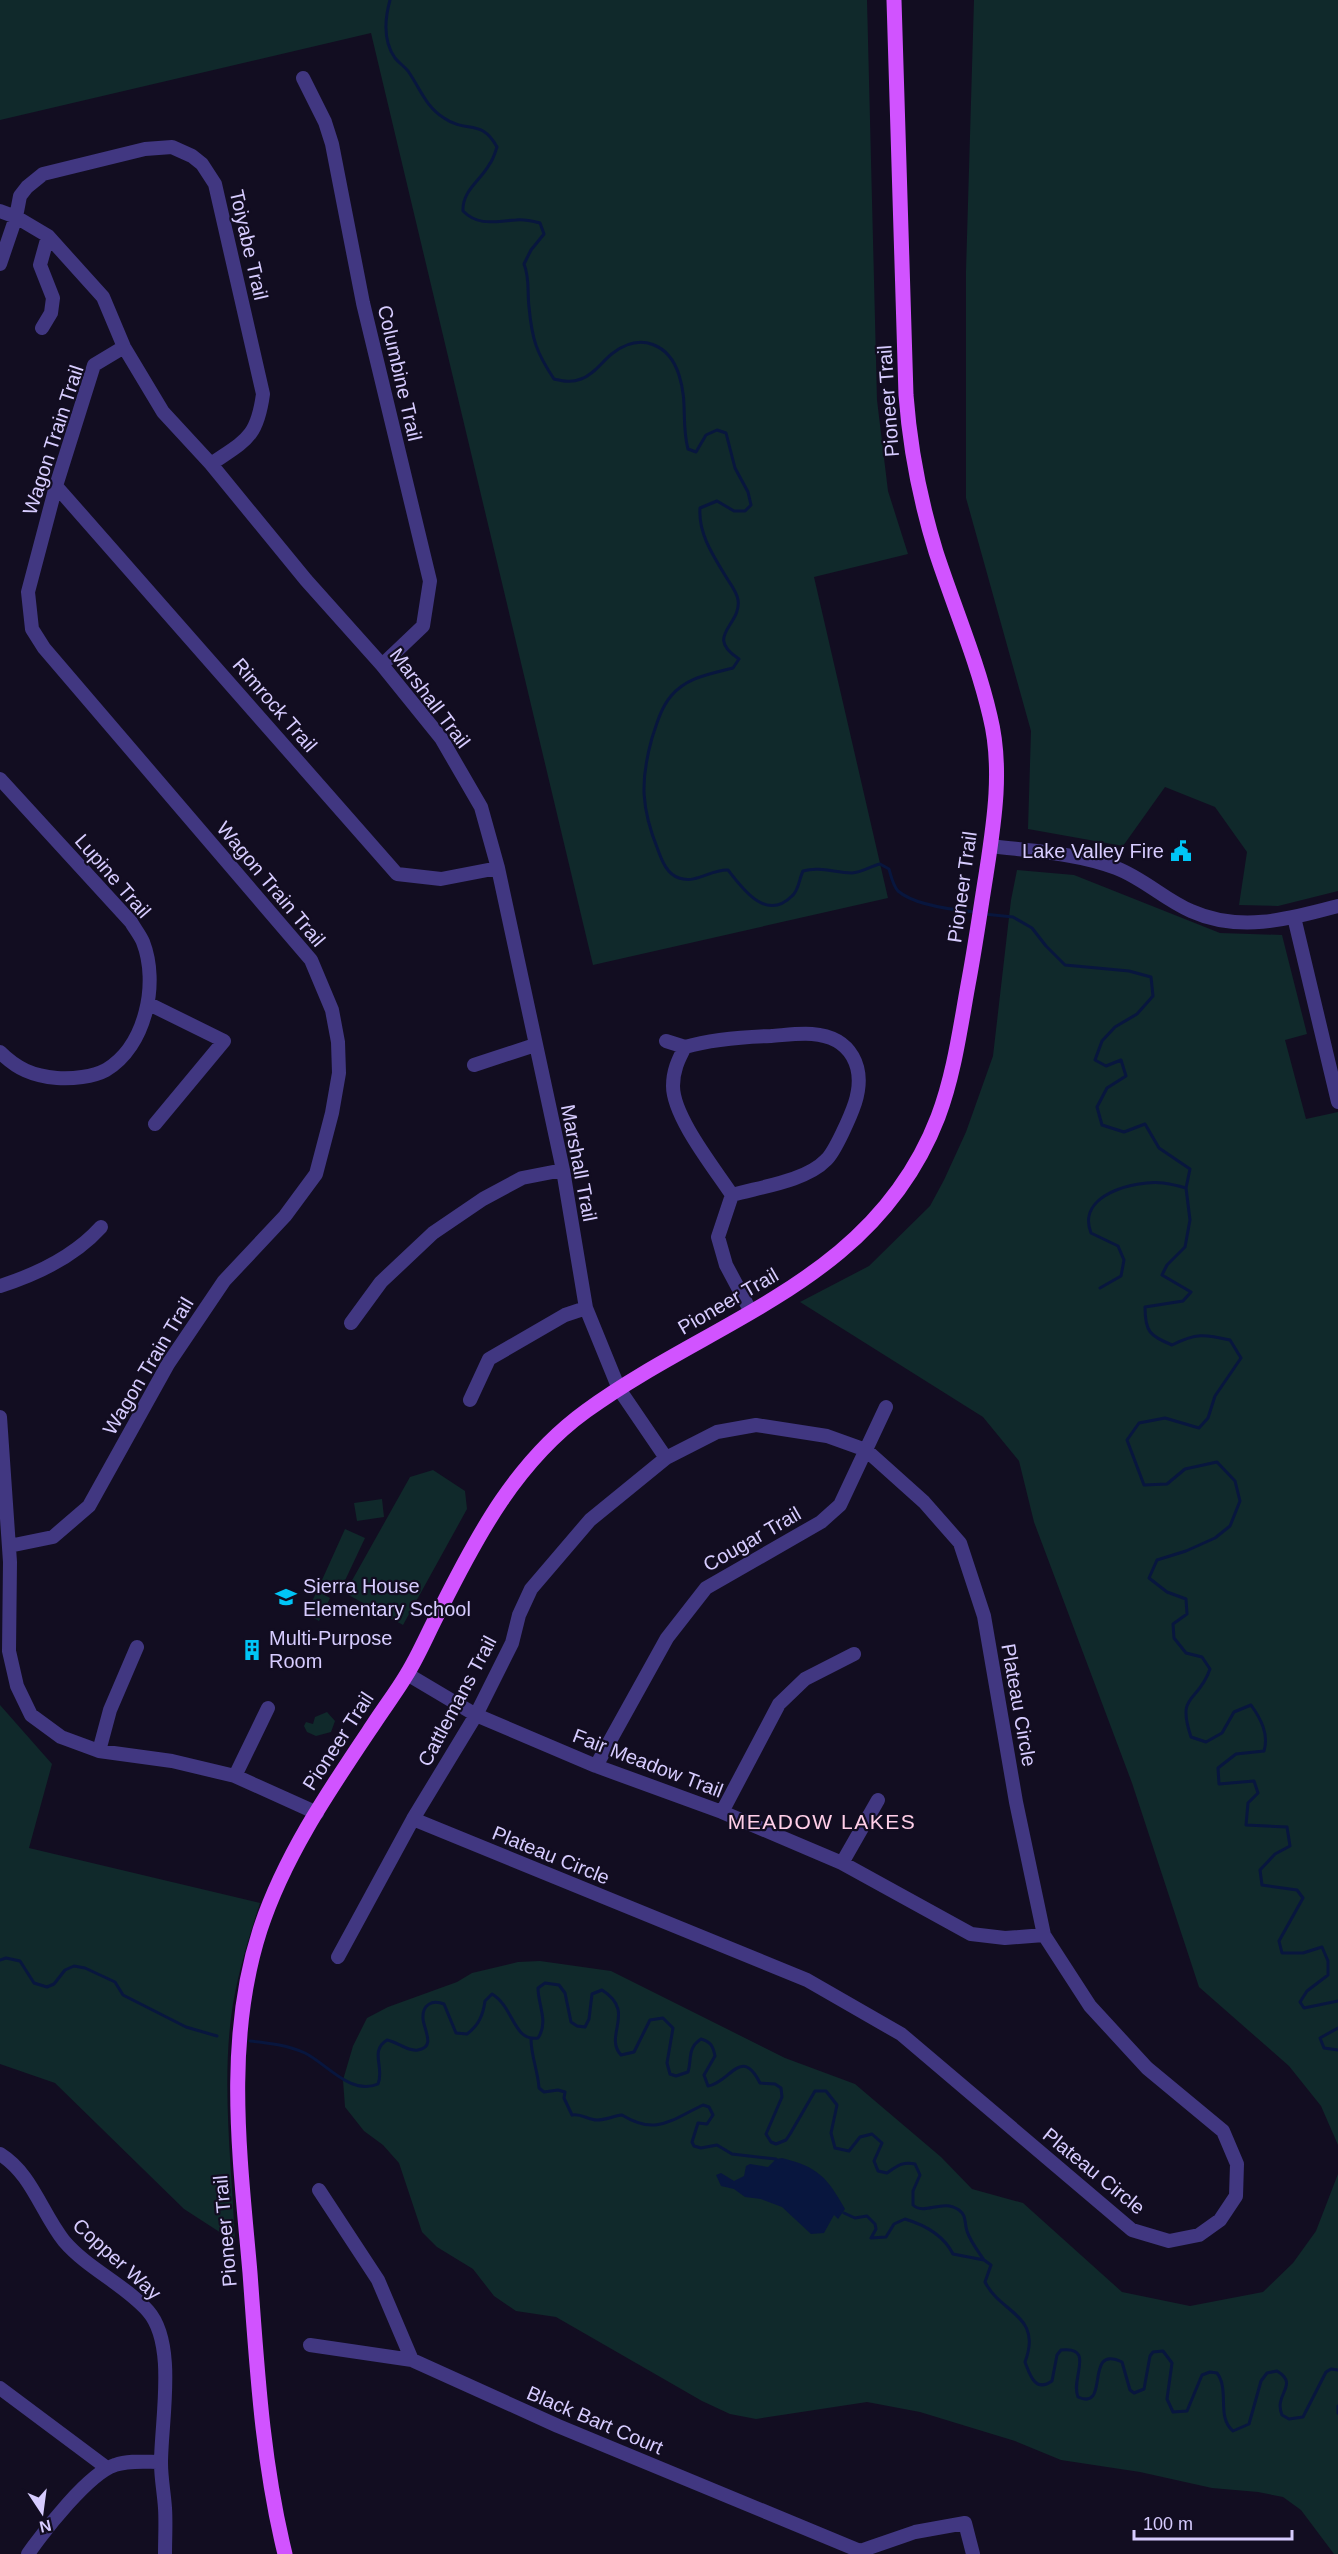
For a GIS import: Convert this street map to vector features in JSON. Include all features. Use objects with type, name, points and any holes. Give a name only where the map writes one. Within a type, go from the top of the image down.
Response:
[{"type":"main road","name":"Pioneer Trail","points":[[285,2554],[271,2494],[261,2415],[240,2161],[238,2052],[244,1994],[260,1930],[289,1861],[317,1813],[407,1674],[459,1571],[509,1487],[563,1429],[619,1389],[796,1286],[838,1255],[879,1214],[918,1161],[940,1111],[950,1079],[977,936],[990,846],[996,783],[995,740],[982,686],[928,522],[917,480],[908,424],[894,0]]},
{"type":"street","name":"Columbine Trail","points":[[303,78],[325,122],[332,144],[363,303],[430,581],[423,626],[382,665]]},
{"type":"street","name":"Toiyabe Trail","points":[[16,217],[20,196],[43,174],[137,150],[171,147],[192,156],[210,173],[215,184],[263,394],[259,421],[245,441],[211,464]]},
{"type":"street","name":"Marshall Trail","points":[[0,211],[16,217],[48,236],[103,297],[124,346],[163,412],[211,464],[306,580],[382,665],[441,738],[481,807],[498,868],[563,1170],[586,1308],[619,1389],[666,1458]]},
{"type":"street","points":[[0,264],[16,217]]},
{"type":"street","points":[[42,328],[51,313],[53,298],[40,265],[48,236]]},
{"type":"street","name":"Wagon Train Trail","points":[[9,1546],[53,1537],[89,1506],[168,1364],[224,1281],[285,1216],[316,1174],[332,1113],[339,1073],[338,1042],[332,1010],[311,960],[44,648],[32,629],[28,592],[56,486],[94,365],[124,346]]},
{"type":"street","name":"Rimrock Trail","points":[[56,486],[397,874],[441,879],[498,868]]},
{"type":"street","name":"Lupine Trail","points":[[0,779],[130,922],[143,941],[148,961],[149,1004],[137,1034],[124,1054],[105,1070],[66,1078],[43,1077],[19,1070],[0,1052]]},
{"type":"street","points":[[990,846],[1083,858],[1117,868],[1190,911],[1220,920],[1257,924],[1338,906]]},
{"type":"street","points":[[1294,917],[1331,1043],[1338,1102]]},
{"type":"street","points":[[149,1004],[224,1041],[155,1124]]},
{"type":"street","points":[[666,1041],[685,1047],[711,1040],[814,1034],[835,1040],[852,1055],[860,1070],[860,1089],[851,1113],[827,1160],[803,1175],[732,1195]]},
{"type":"street","points":[[474,1065],[535,1045]]},
{"type":"street","points":[[685,1047],[675,1065],[673,1088],[678,1113],[732,1195]]},
{"type":"street","points":[[351,1323],[381,1282],[433,1233],[483,1199],[522,1178],[563,1170]]},
{"type":"street","points":[[732,1195],[718,1237],[726,1265],[751,1312]]},
{"type":"street","points":[[0,1286],[34,1275],[86,1243],[100,1227]]},
{"type":"street","points":[[470,1400],[489,1359],[565,1315],[586,1308]]},
{"type":"street","name":"Cougar Trail","points":[[596,1766],[667,1638],[706,1588],[821,1522],[840,1505],[886,1407]]},
{"type":"street","points":[[0,1417],[9,1546],[5,1560],[9,1651],[17,1686],[31,1715],[61,1737],[99,1751],[172,1761],[234,1776],[317,1813]]},
{"type":"street","name":"Cattlemans Trail","points":[[338,1957],[413,1819],[476,1714],[512,1643],[519,1615],[531,1589],[590,1520],[666,1458],[717,1432],[756,1425],[826,1436],[866,1450]]},
{"type":"street","name":"Plateau Circle","points":[[413,1819],[807,1980],[901,2034],[1132,2230],[1169,2241],[1200,2235],[1220,2220],[1236,2196],[1237,2164],[1223,2131],[1147,2068],[1090,2006],[1044,1935],[1016,1802],[984,1616],[960,1543],[924,1502],[866,1450]]},
{"type":"street","points":[[99,1751],[110,1710],[137,1647]]},
{"type":"street","points":[[722,1812],[778,1704],[805,1679],[854,1654]]},
{"type":"street","name":"Fair Meadow Trail","points":[[407,1674],[476,1714],[596,1766],[722,1812],[842,1863],[971,1934],[1005,1938],[1044,1935]]},
{"type":"street","points":[[234,1776],[268,1708]]},
{"type":"street","points":[[842,1863],[878,1800]]},
{"type":"street","name":"Copper Way","points":[[0,2154],[10,2160],[26,2177],[53,2226],[65,2241],[82,2258],[148,2311],[157,2324],[165,2360],[161,2462],[165,2509],[165,2554]]},
{"type":"street","points":[[319,2190],[378,2280],[412,2360]]},
{"type":"street","name":"Black Bart Court","points":[[310,2346],[412,2360],[558,2426],[859,2553]]},
{"type":"street","points":[[0,2388],[107,2468]]},
{"type":"street","points":[[28,2554],[65,2508],[107,2468],[124,2463],[161,2462]]},
{"type":"street","points":[[859,2553],[915,2532],[965,2523],[973,2554]]},
{"type":"green space","points":[[0,0],[867,0],[877,400],[888,491],[908,554],[814,577],[888,898],[593,965],[371,33],[0,120]]},
{"type":"green space","points":[[974,0],[1338,0],[1338,891],[1278,906],[1239,905],[1247,852],[1215,807],[1165,787],[1123,846],[1028,829],[1031,731],[966,498],[966,271]]},
{"type":"green space","points":[[1017,870],[1074,875],[1220,933],[1282,935],[1307,1034],[1285,1040],[1306,1119],[1338,1112],[1338,2145],[1321,2106],[1289,2066],[1199,1987],[1132,1783],[1034,1522],[1019,1461],[983,1417],[800,1302],[869,1266],[930,1206],[944,1180],[966,1132],[993,1056],[1011,900]]},
{"type":"green space","points":[[433,1470],[465,1491],[467,1509],[403,1625],[345,1593],[410,1477]]},
{"type":"green space","points":[[382,1499],[384,1517],[357,1521],[354,1503]]},
{"type":"green space","points":[[345,1529],[365,1538],[341,1589],[322,1580]]},
{"type":"green space","points":[[317,1591],[330,1598],[319,1621],[306,1614]]},
{"type":"green space","points":[[0,1705],[52,1764],[29,1848],[260,1903],[236,1988],[228,2045],[228,2130],[235,2242],[184,2209],[55,2083],[0,2064]]},
{"type":"green space","points":[[327,1712],[335,1721],[331,1732],[316,1736],[307,1732],[304,1726],[306,1722],[313,1724],[315,1717]]},
{"type":"green space","points":[[540,1961],[611,1971],[785,2058],[855,2084],[941,2157],[972,2189],[1023,2203],[1122,2292],[1190,2306],[1263,2292],[1293,2263],[1316,2231],[1338,2174],[1338,2554],[1334,2554],[1301,2510],[1283,2497],[1258,2492],[1212,2488],[1140,2472],[1061,2460],[1015,2441],[920,2412],[867,2402],[756,2419],[730,2414],[702,2401],[556,2317],[516,2311],[494,2296],[473,2269],[437,2247],[422,2232],[399,2163],[383,2145],[364,2131],[345,2107],[343,2080],[353,2046],[367,2018],[388,2007],[457,1982],[472,1973],[518,1962]]},
{"type":"water","points":[[782,2158],[804,2165],[820,2175],[833,2189],[845,2209],[838,2219],[834,2215],[824,2233],[811,2234],[782,2207],[761,2199],[745,2197],[734,2189],[721,2186],[716,2175],[721,2173],[734,2181],[744,2176],[746,2166],[750,2164],[768,2167],[776,2159]]},
{"type":"waterway","points":[[390,0],[386,29],[388,44],[395,58],[408,71],[427,102],[437,113],[452,123],[485,132],[497,147],[485,171],[468,192],[463,211],[482,221],[522,220],[540,223],[544,234],[531,250],[524,264],[533,337],[554,379],[564,381],[581,379],[623,347],[634,343],[653,344],[668,356],[679,375],[688,449],[696,452],[706,435],[717,430],[726,433],[735,468],[748,492],[751,505],[745,511],[734,511],[717,501],[700,508],[704,536],[738,600],[738,609],[726,630],[724,644],[739,659],[733,668],[699,677],[677,690],[662,711],[652,738],[645,768],[645,807],[652,835],[666,867],[675,876],[686,879],[728,870],[756,900],[773,906],[782,903],[794,894],[803,871],[821,869],[852,873],[880,864],[889,869],[892,881],[898,891],[905,896],[935,906],[975,912]]},
{"type":"waterway","points":[[984,914],[1013,917],[1032,928],[1065,965],[1129,971],[1151,977],[1153,996],[1137,1014],[1115,1027],[1102,1041],[1095,1060],[1106,1066],[1121,1060],[1126,1076],[1107,1088],[1097,1107],[1102,1125],[1124,1132],[1145,1124],[1159,1148],[1190,1169],[1186,1188],[1190,1220],[1185,1247],[1167,1265],[1162,1275],[1191,1292],[1183,1301],[1145,1307],[1146,1322],[1154,1336],[1172,1345],[1200,1336],[1230,1340],[1241,1358],[1215,1396],[1208,1418],[1199,1428],[1165,1418],[1139,1423],[1127,1440],[1144,1485],[1167,1484],[1185,1469],[1217,1462],[1235,1481],[1240,1501],[1230,1526],[1215,1538],[1186,1551],[1157,1560],[1149,1578],[1167,1592],[1186,1599],[1187,1614],[1173,1624],[1174,1638],[1186,1653],[1202,1657],[1210,1669],[1200,1688],[1187,1705],[1187,1723],[1191,1737],[1206,1742],[1222,1733],[1234,1712],[1251,1705],[1261,1721],[1265,1733],[1264,1751],[1236,1754],[1218,1768],[1219,1784],[1254,1781],[1258,1793],[1248,1803],[1246,1825],[1287,1827],[1290,1846],[1275,1854],[1260,1870],[1262,1885],[1297,1890],[1303,1898],[1279,1941],[1282,1953],[1303,1953],[1322,1947],[1328,1961],[1328,1975],[1307,1991],[1300,2002],[1304,2008],[1338,2001]]},
{"type":"waterway","points":[[1100,1288],[1121,1276],[1124,1260],[1118,1246],[1091,1233],[1089,1220],[1092,1209],[1110,1193],[1137,1184],[1163,1183],[1186,1188]]},
{"type":"waterway","points":[[0,1960],[6,1958],[20,1961],[34,1983],[47,1987],[54,1984],[65,1970],[74,1966],[85,1968],[115,1982],[123,1995],[186,2027],[217,2036]]},
{"type":"waterway","points":[[250,2041],[298,2050],[349,2082],[368,2087],[378,2084],[380,2078],[379,2049],[387,2040],[414,2050],[427,2045],[428,2038],[423,2014],[429,2004],[436,2002],[444,2004],[456,2033],[467,2034],[477,2023],[482,2015],[485,2001],[492,1994],[505,2007],[523,2035],[538,2038],[543,2026],[538,1988],[545,1983],[559,1985],[565,1993],[571,2022],[585,2027],[589,2019],[592,1994],[602,1990],[612,1998],[617,2007],[619,2015],[615,2039],[616,2047],[621,2055],[634,2052],[650,2020],[663,2018],[673,2028],[667,2063],[670,2074],[676,2076],[688,2072],[692,2050],[701,2039],[711,2045],[715,2056],[704,2075],[708,2086],[741,2066],[753,2072],[760,2083],[775,2084],[781,2088],[782,2097],[766,2134],[771,2142],[776,2144],[786,2140],[815,2091],[826,2091],[837,2105],[831,2133],[835,2148],[849,2151],[860,2137],[872,2134],[882,2143],[874,2161],[878,2171],[887,2173],[897,2166],[915,2164],[920,2175],[913,2191],[913,2205],[923,2209],[946,2206],[962,2212],[970,2238],[984,2260]]},
{"type":"waterway","points":[[1338,2028],[1320,2038],[1324,2048],[1338,2050]]},
{"type":"waterway","points":[[531,2039],[539,2088],[544,2092],[558,2090],[565,2092],[564,2098],[572,2115],[597,2120],[622,2115],[634,2121],[654,2125],[663,2124],[703,2105],[709,2107],[713,2115],[707,2124],[698,2123],[692,2142],[694,2146],[701,2148],[717,2145],[732,2154],[776,2159]]},
{"type":"waterway","points":[[844,2213],[855,2218],[867,2216],[875,2224],[876,2229],[871,2238],[886,2237],[894,2224],[905,2219],[912,2221],[939,2237],[953,2254],[984,2260],[991,2265],[985,2282],[992,2293],[1024,2324],[1029,2334],[1025,2362],[1031,2377],[1037,2384],[1052,2381],[1057,2355],[1061,2350],[1071,2350],[1080,2358],[1076,2390],[1078,2397],[1088,2399],[1093,2395],[1103,2362],[1110,2359],[1122,2362],[1130,2390],[1134,2393],[1144,2389],[1150,2356],[1153,2352],[1163,2351],[1172,2363],[1167,2399],[1173,2412],[1187,2411],[1202,2375],[1210,2372],[1217,2373],[1223,2387],[1225,2418],[1233,2431],[1249,2424],[1261,2381],[1267,2373],[1277,2371],[1286,2381],[1280,2408],[1282,2415],[1289,2419],[1303,2417],[1326,2372],[1331,2369],[1338,2370]]},
{"type":"waterway","points":[[1338,2406],[1338,2413]]},
{"type":"place","name":"Lake Valley Fire","points":[[1181,851]]},
{"type":"place","name":"Sierra House Elementary School","points":[[286,1597]]},
{"type":"place","name":"Multi-Purpose Room","points":[[252,1650]]},
{"type":"district","name":"MEADOW LAKES","points":[[822,1821]]}]
